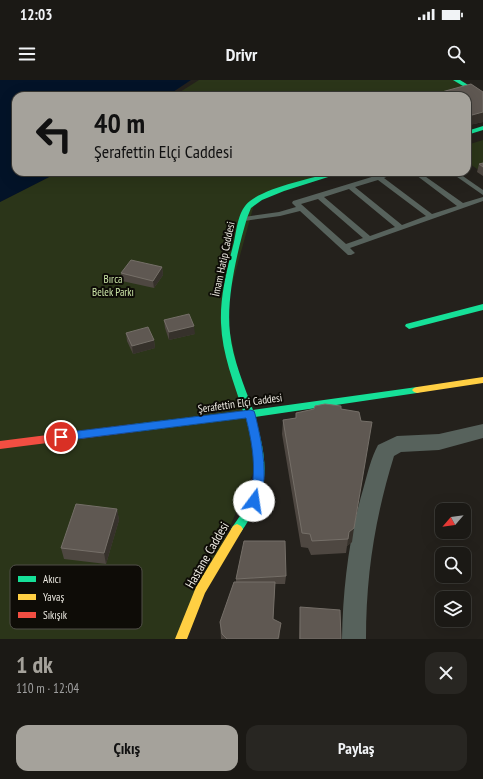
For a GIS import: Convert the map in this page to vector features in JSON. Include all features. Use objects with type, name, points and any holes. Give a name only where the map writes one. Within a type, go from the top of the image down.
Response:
[{"type":"street","points":[[456,80],[483,96]]},
{"type":"street","points":[[471,132],[483,128]]},
{"type":"street","name":"İmam Hatip Caddesi","points":[[250,414],[232,362],[226,336],[225,310],[244,219],[250,205],[255,201],[272,194],[329,176]]},
{"type":"street","points":[[409,326],[483,307]]},
{"type":"street","name":"Şerafettin Elçi Caddesi","points":[[0,445],[250,414],[483,380]]},
{"type":"street","name":"Hastane Caddesi","points":[[181,639],[200,591],[251,506],[257,490],[258,462],[256,441],[250,414]]},
{"type":"street","points":[[354,639],[354,604],[362,537],[371,498],[385,451],[397,444],[439,442],[483,431]]},
{"type":"lane","points":[[382,176],[296,204],[348,250],[369,239],[483,199]]},
{"type":"lane","points":[[420,176],[462,206]]},
{"type":"lane","points":[[459,176],[483,193]]},
{"type":"lane","points":[[379,177],[431,217]]},
{"type":"lane","points":[[350,186],[401,228]]},
{"type":"lane","points":[[319,196],[369,239]]},
{"type":"lane","points":[[244,219],[280,214],[301,208]]},
{"type":"green space","points":[[199,80],[456,80],[473,90],[465,92],[180,92]]},
{"type":"green space","points":[[483,140],[483,170],[480,171],[471,165],[471,144]]},
{"type":"green space","name":"Bırca Belek Parkı","points":[[51,176],[329,176],[255,201],[225,310],[258,462],[181,639],[0,639],[0,202]]},
{"type":"water","points":[[0,80],[191,80],[173,92],[12,92],[12,176],[51,176],[0,202]]},
{"type":"building","points":[[471,84],[483,92],[483,112],[471,114],[471,92],[442,92]]},
{"type":"building","points":[[131,260],[162,267],[153,281],[121,273]]},
{"type":"building","points":[[189,314],[194,326],[169,332],[164,320]]},
{"type":"building","points":[[148,327],[154,340],[132,346],[126,333]]},
{"type":"building","points":[[325,404],[341,406],[341,409],[359,412],[361,421],[372,422],[354,528],[349,532],[348,539],[312,541],[310,534],[302,533],[283,420],[296,418],[296,413],[314,409],[315,406]]},
{"type":"building","points":[[76,504],[117,509],[104,553],[61,548]]},
{"type":"building","points":[[244,541],[285,541],[286,576],[236,579]]},
{"type":"building","points":[[234,582],[275,582],[273,619],[281,623],[278,639],[227,639],[222,634],[220,622]]},
{"type":"building","points":[[300,607],[340,610],[341,639],[300,639]]},
{"type":"traffic: fast","points":[[456,80],[483,96]]},
{"type":"traffic: fast","points":[[471,132],[483,128]]},
{"type":"traffic: fast","points":[[237,529],[253,504],[259,479],[259,458],[256,437],[230,356],[225,324],[227,291],[241,224],[248,207],[259,198],[326,176]]},
{"type":"traffic: fast","points":[[409,326],[483,307]]},
{"type":"traffic: fast","points":[[134,428],[251,414],[417,390]]},
{"type":"traffic: slow","points":[[417,390],[483,380]]},
{"type":"traffic: slow","points":[[181,639],[200,591],[237,529]]},
{"type":"traffic: jam","points":[[0,445],[134,428]]},
{"type":"route","points":[[61,437],[250,414],[256,441],[259,480],[254,501]]}]
